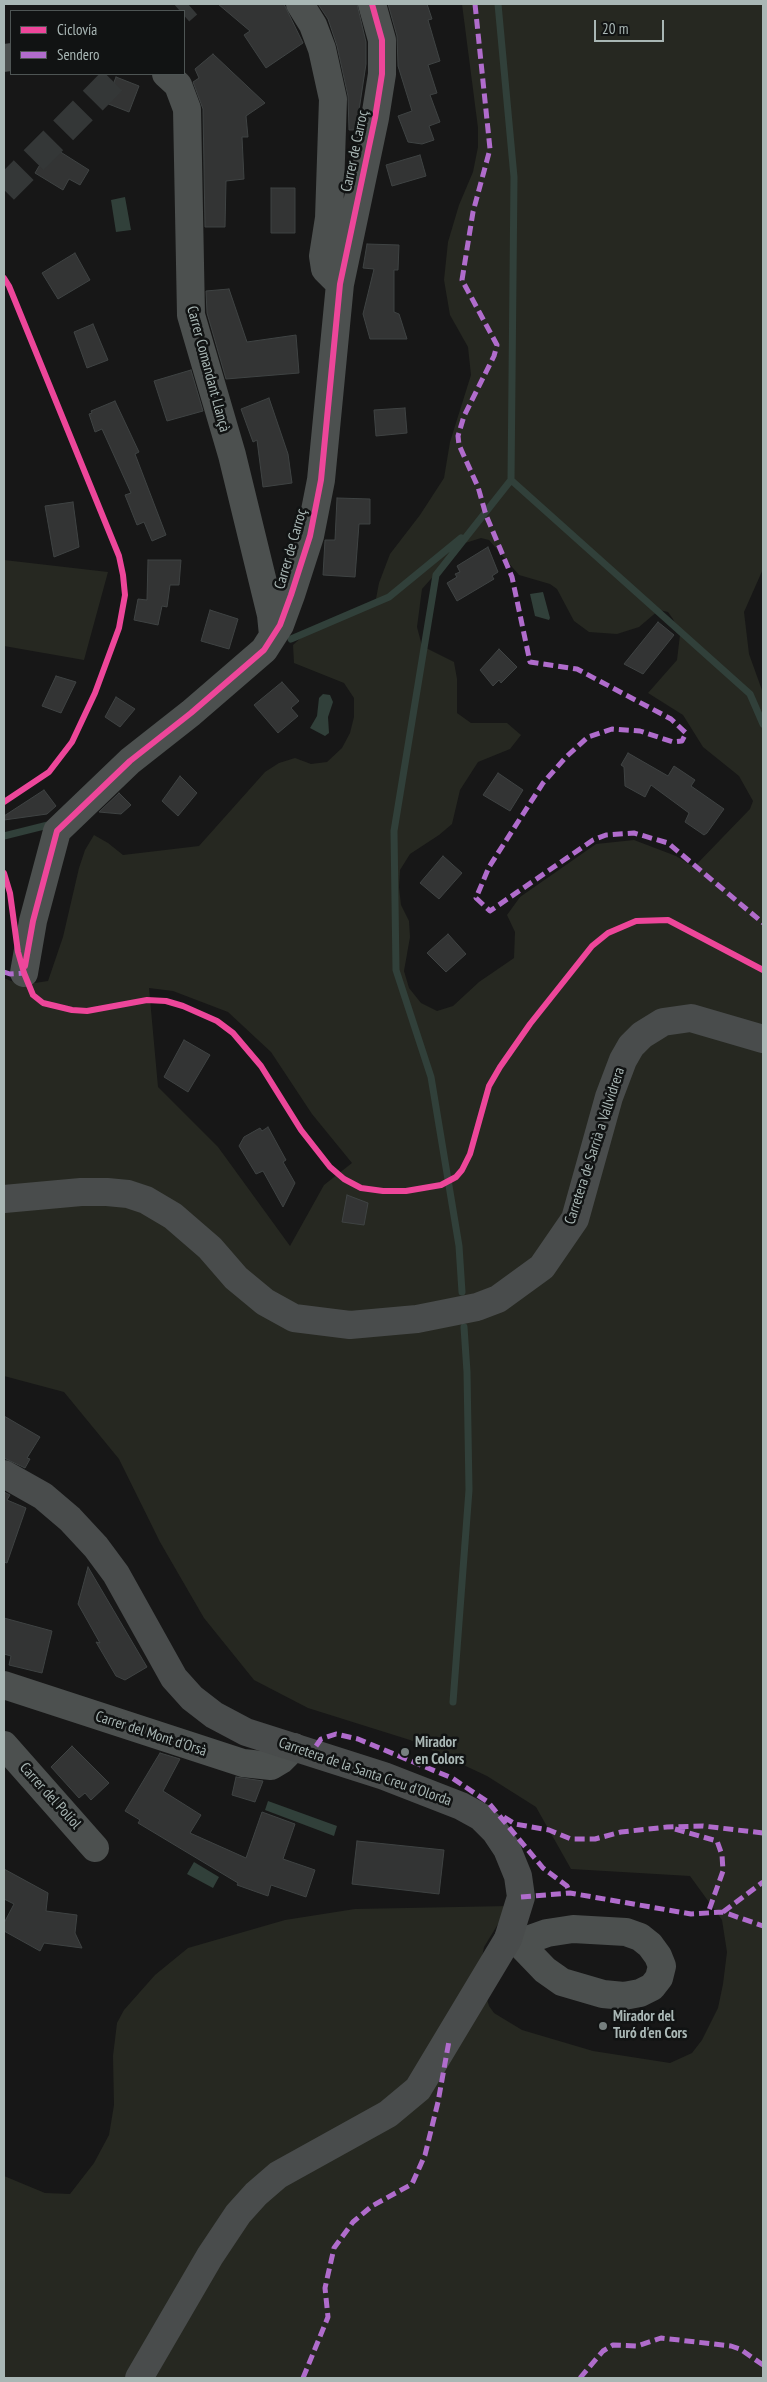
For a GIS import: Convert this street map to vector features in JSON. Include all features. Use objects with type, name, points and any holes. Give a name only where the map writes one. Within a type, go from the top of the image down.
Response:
[{"type":"main road","name":"Carretera de Sarrià a Vallvidrera","points":[[4,1199],[107,1192],[128,1194],[146,1200],[173,1216],[210,1248],[236,1278],[265,1302],[294,1318],[350,1326],[389,1323],[477,1307],[498,1299],[542,1267],[575,1219],[609,1096],[623,1060],[631,1046],[642,1035],[663,1022],[691,1018],[763,1039]]},
{"type":"main road","name":"Carretera de la Santa Creu d'Olorda","points":[[4,1474],[43,1496],[70,1519],[96,1547],[116,1574],[174,1678],[192,1698],[214,1715],[246,1732],[384,1776],[461,1806],[481,1817],[495,1831],[508,1849],[518,1876],[521,1897],[514,1941],[418,2089],[403,2103],[381,2118],[278,2175],[256,2194],[238,2214],[210,2256],[139,2378]]},
{"type":"street","points":[[300,4],[313,25],[322,49],[333,99],[329,218],[323,256],[325,269],[340,284]]},
{"type":"street","name":"Carrer de Carroç","points":[[24,973],[33,921],[57,831],[138,754],[191,713],[264,650],[274,635],[291,595],[310,536],[321,480],[340,284],[382,74],[382,40],[372,4]]},
{"type":"street","name":"Carrer Comandant Llançà","points":[[167,75],[178,85],[187,109],[190,315],[232,455],[271,614],[274,635]]},
{"type":"street","name":"Carrer del Mont d'Orsà","points":[[4,1685],[243,1763],[270,1766],[282,1760],[294,1748]]},
{"type":"street","name":"Carrer del Poliol","points":[[4,1745],[96,1848]]},
{"type":"shaded area","points":[[462,4],[763,4],[763,569],[744,612],[749,654],[763,693],[763,2378],[4,2378],[4,2176],[45,2193],[70,2194],[94,2163],[109,2135],[114,2105],[113,2056],[117,2023],[124,2010],[155,1975],[188,1948],[285,1920],[355,1909],[509,1906],[484,1947],[479,1972],[489,2006],[494,2013],[522,2030],[593,2051],[670,2063],[692,2053],[702,2040],[718,2008],[727,1952],[722,1920],[690,1876],[571,1869],[536,1807],[487,1776],[410,1740],[308,1708],[254,1680],[204,1618],[160,1542],[119,1459],[64,1392],[4,1376],[4,978],[21,985],[48,981],[63,937],[79,868],[85,850],[94,835],[123,855],[199,846],[265,772],[279,763],[295,758],[311,764],[327,762],[342,748],[350,733],[354,717],[354,698],[344,683],[294,663],[293,645],[307,632],[324,623],[357,613],[375,604],[379,583],[390,554],[420,515],[444,478],[450,442],[471,375],[468,347],[450,315],[444,280],[448,242],[459,205],[473,172],[478,147],[478,128]],"holes":[[[481,538],[489,540],[519,575],[550,584],[557,589],[574,621],[589,632],[617,634],[639,627],[659,610],[668,612],[680,635],[677,660],[648,693],[683,715],[703,747],[739,776],[753,801],[750,809],[694,867],[676,856],[634,840],[596,844],[520,897],[507,915],[515,932],[514,958],[479,982],[453,1006],[437,1011],[421,1003],[409,988],[404,971],[410,937],[409,921],[401,905],[400,870],[410,854],[452,824],[460,790],[478,762],[510,749],[521,735],[507,723],[471,723],[457,713],[457,679],[454,662],[422,646],[417,627],[422,589],[462,544]],[[149,988],[173,991],[228,1012],[271,1052],[312,1114],[352,1163],[324,1185],[290,1246],[218,1147],[158,1087]]]},
{"type":"shaded area","points":[[125,197],[131,230],[116,232],[111,200]]},
{"type":"shaded area","points":[[4,560],[108,572],[84,660],[4,646]]},
{"type":"shaded area","points":[[543,592],[549,620],[535,616],[530,594]]},
{"type":"shaded area","points":[[323,694],[330,695],[333,702],[328,717],[329,733],[325,736],[310,728],[317,716],[319,698]]},
{"type":"shaded area","points":[[268,1801],[337,1826],[334,1836],[265,1810]]},
{"type":"shaded area","points":[[194,1862],[219,1877],[213,1888],[187,1874]]},
{"type":"building","points":[[218,4],[284,4],[303,43],[266,68],[244,35],[250,31]]},
{"type":"building","points":[[318,4],[357,4],[366,42],[366,64],[356,130],[349,130],[348,96],[337,46],[328,19]]},
{"type":"building","points":[[388,4],[427,4],[432,19],[428,20],[440,61],[428,65],[437,93],[430,95],[440,122],[429,126],[434,140],[422,144],[408,142],[398,116],[412,111],[398,66],[397,36]]},
{"type":"building","points":[[213,54],[265,103],[246,116],[248,137],[242,137],[244,179],[226,181],[225,227],[205,227],[203,109],[193,82],[199,78],[195,69]]},
{"type":"building","points":[[116,77],[139,86],[129,112],[106,103]]},
{"type":"building","points":[[51,146],[89,170],[80,185],[69,179],[63,190],[35,173]]},
{"type":"building","points":[[420,155],[426,176],[392,186],[386,165]]},
{"type":"building","points":[[271,188],[295,188],[295,233],[271,233]]},
{"type":"building","points":[[367,244],[399,245],[398,270],[394,270],[394,312],[399,314],[407,339],[370,339],[363,314],[374,269],[363,268]]},
{"type":"building","points":[[75,253],[90,280],[58,299],[42,273]]},
{"type":"building","points":[[229,289],[247,342],[296,335],[299,373],[226,379],[207,313],[206,291]]},
{"type":"building","points":[[93,324],[108,360],[87,368],[74,332]]},
{"type":"building","points":[[191,370],[203,411],[167,421],[154,381]]},
{"type":"building","points":[[269,398],[288,454],[292,483],[263,487],[257,440],[253,442],[241,409]]},
{"type":"building","points":[[115,401],[139,452],[135,454],[166,535],[152,541],[144,522],[137,525],[125,495],[131,493],[102,429],[95,432],[89,414],[92,413],[91,411]]},
{"type":"building","points":[[405,408],[407,433],[376,436],[374,410]]},
{"type":"building","points":[[337,498],[370,499],[370,524],[359,524],[355,577],[323,575],[325,540],[335,540]]},
{"type":"building","points":[[73,502],[79,547],[54,557],[45,506]]},
{"type":"building","points":[[488,547],[498,572],[492,576],[494,579],[457,601],[447,583],[457,577],[455,574],[460,572],[457,566]]},
{"type":"building","points":[[148,560],[181,560],[179,585],[170,585],[167,607],[162,606],[158,625],[134,620],[138,599],[147,600]]},
{"type":"building","points":[[210,610],[238,619],[229,649],[201,641]]},
{"type":"building","points":[[658,622],[674,635],[643,674],[624,664]]},
{"type":"building","points":[[499,649],[517,667],[501,683],[499,680],[493,686],[480,670]]},
{"type":"building","points":[[56,676],[76,682],[61,713],[42,706]]},
{"type":"building","points":[[282,682],[299,701],[291,708],[298,716],[278,733],[254,705]]},
{"type":"building","points":[[116,697],[135,709],[120,727],[105,717]]},
{"type":"building","points":[[628,753],[668,776],[674,766],[695,780],[691,786],[724,809],[707,833],[704,835],[685,822],[689,813],[651,785],[645,797],[625,786],[624,767],[621,765]]},
{"type":"building","points":[[498,773],[523,790],[510,811],[483,795]]},
{"type":"building","points":[[180,776],[197,793],[178,816],[162,801]]},
{"type":"building","points":[[44,790],[56,806],[47,814],[4,820],[4,816]]},
{"type":"building","points":[[119,793],[131,805],[121,814],[99,812]]},
{"type":"building","points":[[443,856],[462,873],[439,899],[420,883]]},
{"type":"building","points":[[448,934],[466,954],[446,972],[427,953]]},
{"type":"building","points":[[184,1040],[210,1055],[188,1092],[164,1077]]},
{"type":"building","points":[[268,1127],[286,1160],[283,1162],[295,1183],[283,1207],[263,1171],[256,1174],[239,1146],[244,1137],[260,1128],[262,1131]]},
{"type":"building","points":[[347,1195],[368,1203],[364,1225],[342,1222]]},
{"type":"building","points":[[4,1416],[40,1437],[27,1458],[30,1459],[25,1468],[4,1458]]},
{"type":"building","points":[[4,1492],[10,1495],[7,1500],[26,1508],[7,1563],[4,1562]]},
{"type":"building","points":[[88,1567],[147,1667],[125,1680],[116,1676],[96,1642],[100,1643],[78,1604]]},
{"type":"building","points":[[4,1618],[52,1631],[42,1673],[9,1665],[11,1656],[4,1654]]},
{"type":"building","points":[[72,1746],[109,1783],[91,1800],[85,1793],[79,1798],[51,1767]]},
{"type":"building","points":[[160,1753],[180,1759],[163,1791],[201,1815],[190,1833],[246,1858],[262,1812],[295,1824],[283,1859],[315,1870],[306,1897],[271,1885],[268,1896],[237,1885],[238,1883],[138,1823],[140,1820],[125,1811]]},
{"type":"building","points":[[236,1777],[263,1781],[255,1802],[232,1795]]},
{"type":"building","points":[[357,1841],[444,1850],[439,1894],[352,1884]]},
{"type":"building","points":[[4,1869],[48,1893],[46,1911],[77,1915],[75,1933],[82,1948],[44,1943],[40,1951],[4,1931],[4,1923],[14,1904],[4,1899]]},
{"type":"waterway","points":[[462,1292],[459,1246],[431,1077],[396,970],[394,831],[436,575],[511,480],[514,177],[498,4]]},
{"type":"waterway","points":[[511,480],[750,694],[763,724]]},
{"type":"waterway","points":[[291,639],[389,597],[461,538]]},
{"type":"waterway","points":[[4,836],[52,824]]},
{"type":"waterway","points":[[453,1702],[469,1490],[467,1372],[464,1327]]},
{"type":"tunnel","points":[[181,10],[188,4]]},
{"type":"tunnel","points":[[4,190],[118,75]]},
{"type":"marked path","points":[[475,4],[490,149],[473,212],[462,280],[497,345],[494,356],[464,416],[458,436],[459,445],[478,487],[486,515],[512,577],[530,662],[577,669],[671,719],[686,733],[682,741],[673,742],[640,731],[612,729],[588,737],[566,757],[543,783],[489,867],[476,898],[490,911],[593,840],[606,835],[634,833],[668,843],[763,923]]},
{"type":"marked path","points":[[4,972],[10,974],[24,973]]},
{"type":"marked path","points":[[316,1746],[321,1739],[336,1734],[358,1739],[452,1778],[488,1802],[543,1868],[567,1886],[570,1893]]},
{"type":"marked path","points":[[504,1817],[515,1824],[549,1830],[571,1839],[595,1839],[621,1832],[667,1827],[703,1826],[763,1833]]},
{"type":"marked path","points":[[675,1829],[717,1841],[722,1855],[723,1871],[708,1913]]},
{"type":"marked path","points":[[723,1912],[763,1882]]},
{"type":"marked path","points":[[521,1897],[570,1893],[691,1914],[723,1912],[763,1926]]},
{"type":"marked path","points":[[303,2378],[328,2317],[325,2288],[334,2248],[353,2222],[372,2206],[412,2184],[425,2155],[438,2102],[449,2041]]},
{"type":"marked path","points":[[580,2378],[603,2351],[613,2345],[637,2346],[661,2338],[731,2346],[740,2349],[763,2365]]},
{"type":"cycle path","points":[[25,966],[33,921],[57,831],[130,761],[191,713],[264,650],[280,625],[291,595],[310,536],[321,480],[340,284],[375,118],[382,74],[382,40],[372,4]]},
{"type":"cycle path","points":[[4,278],[9,286],[119,556],[125,595],[119,628],[95,693],[72,742],[49,772],[4,802]]},
{"type":"cycle path","points":[[4,873],[10,893],[18,952],[33,995],[43,1003],[72,1010],[87,1011],[147,1000],[166,1001],[183,1006],[217,1021],[233,1033],[261,1066],[301,1130],[330,1167],[344,1179],[361,1188],[383,1191],[406,1191],[441,1185],[456,1177],[470,1154],[489,1086],[500,1067],[530,1024],[592,946],[608,933],[636,921],[668,920],[763,970]]},
{"type":"place","name":"Mirador en Colors","points":[[405,1752]]},
{"type":"place","name":"Mirador del Turó d'en Cors","points":[[603,2026]]}]
